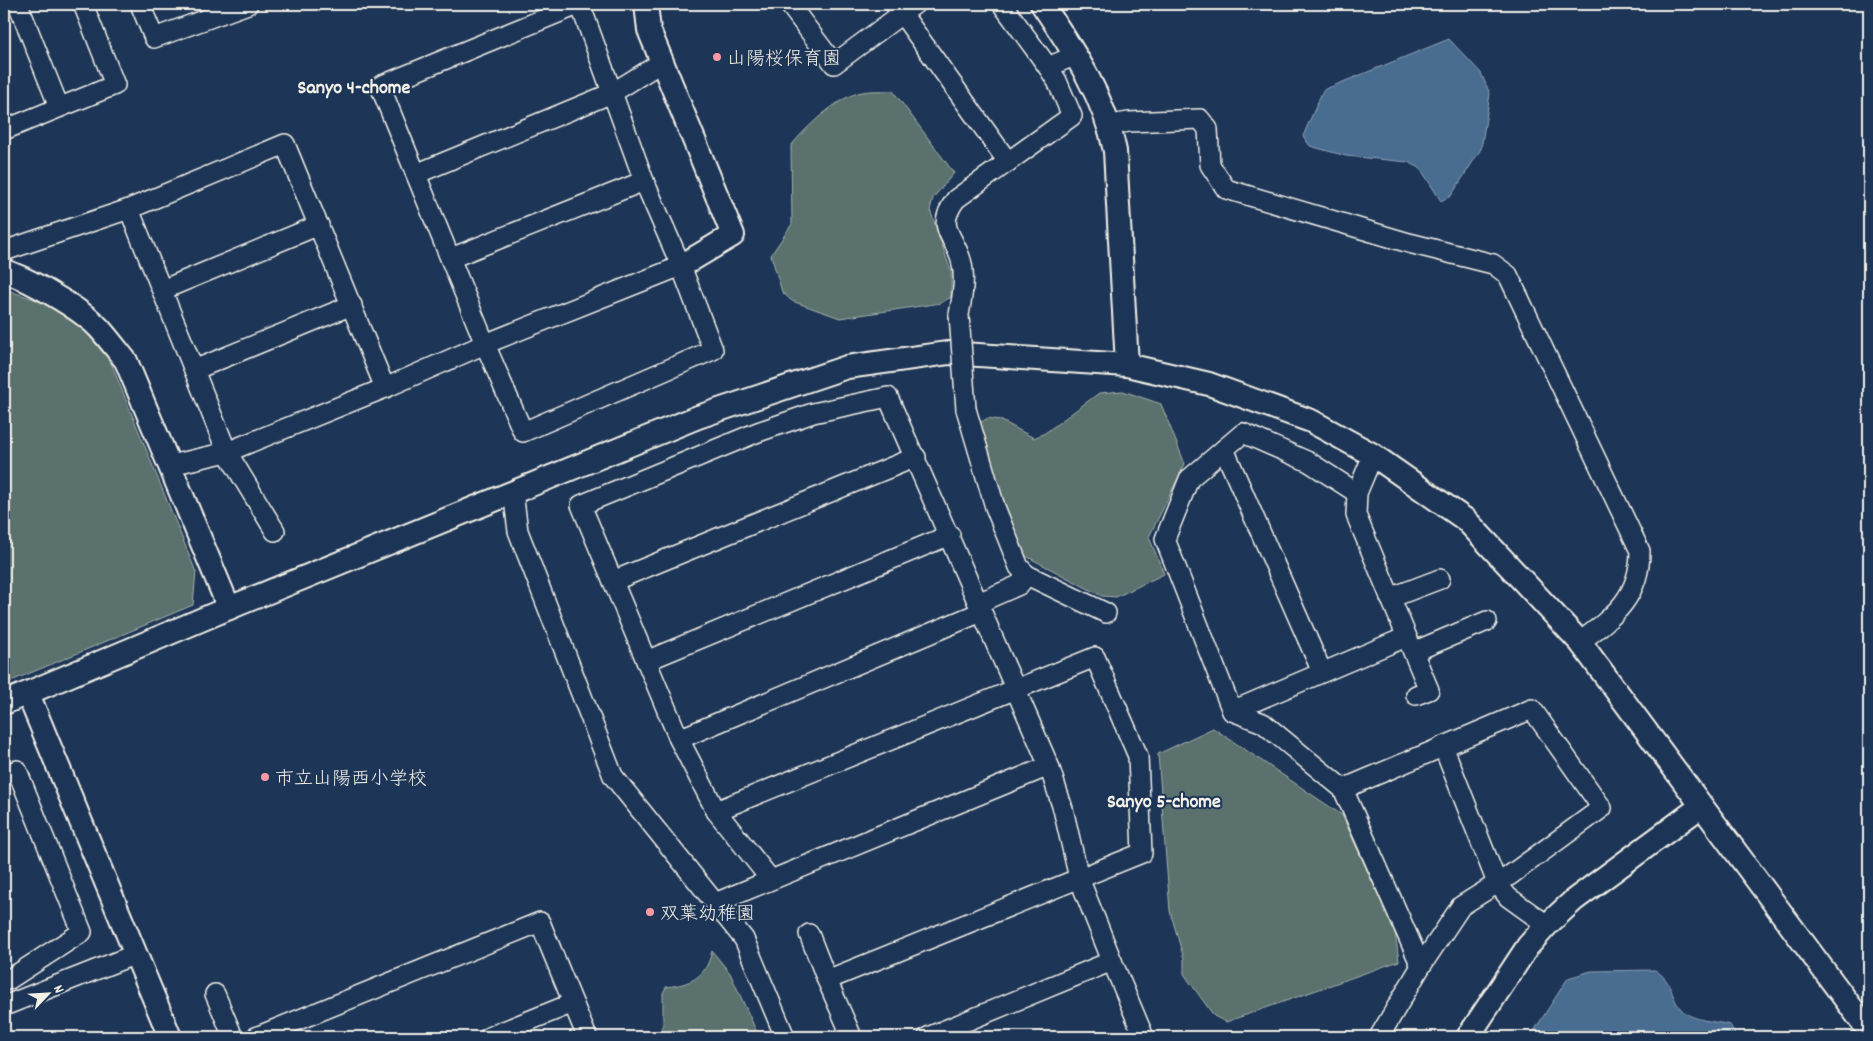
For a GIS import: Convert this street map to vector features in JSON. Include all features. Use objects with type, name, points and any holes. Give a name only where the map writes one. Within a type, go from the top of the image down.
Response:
[{"type":"street","points":[[18,4],[59,107]]},
{"type":"street","points":[[4,130],[115,85],[83,4]]},
{"type":"street","points":[[140,4],[154,38],[245,4]]},
{"type":"street","points":[[580,4],[612,93],[644,181],[681,266],[713,350],[523,432],[485,344],[380,86],[580,4]]},
{"type":"street","points":[[171,465],[227,452],[385,388],[485,344],[681,266],[733,235],[649,30],[646,4]]},
{"type":"street","points":[[789,4],[834,64],[904,7],[1008,162]]},
{"type":"street","points":[[1002,4],[1058,81],[1072,116],[956,199],[948,210],[945,220],[962,261],[963,288],[960,315],[966,409],[995,507],[1019,567],[1027,575],[1106,613]]},
{"type":"street","points":[[1042,4],[1076,55],[1110,125],[1115,151],[1127,365]]},
{"type":"street","points":[[1048,67],[1076,55]]},
{"type":"street","points":[[416,174],[612,93],[662,62]]},
{"type":"street","points":[[1110,125],[1129,122],[1200,119],[1208,129],[1210,165],[1226,189],[1409,243],[1493,264],[1508,275],[1640,551],[1640,570],[1633,590],[1615,615],[1580,642]]},
{"type":"street","points":[[4,251],[130,209],[285,144],[385,388]]},
{"type":"street","points":[[451,258],[644,181]]},
{"type":"street","points":[[130,209],[227,452],[275,531]]},
{"type":"street","points":[[162,290],[319,225]]},
{"type":"street","points":[[4,271],[20,276],[52,294],[98,327],[126,361],[171,465],[228,608]]},
{"type":"street","points":[[194,370],[352,305]]},
{"type":"street","points":[[4,703],[228,608],[698,417],[846,367],[948,353],[1127,365],[1209,384],[1310,421],[1373,455],[1466,520],[1580,642],[1700,807],[1869,1031]]},
{"type":"street","points":[[771,880],[716,811],[678,738],[581,505],[723,446],[813,413],[888,396],[1049,766],[1063,809],[1079,878],[1144,1037]]},
{"type":"street","points":[[1357,492],[1309,462],[1243,433],[1188,479],[1165,539],[1232,710],[1263,723],[1343,788],[1421,966]]},
{"type":"street","points":[[1224,449],[1322,672]]},
{"type":"street","points":[[1373,455],[1357,492],[1356,515],[1429,690],[1416,695]]},
{"type":"street","points":[[613,581],[916,457]]},
{"type":"street","points":[[513,492],[518,531],[613,776],[744,938],[785,1037]]},
{"type":"street","points":[[646,661],[950,536]]},
{"type":"street","points":[[678,738],[979,608],[1019,585],[1027,575]]},
{"type":"street","points":[[1390,598],[1440,578]]},
{"type":"street","points":[[1232,710],[1322,672],[1488,621]]},
{"type":"street","points":[[716,811],[1095,657],[1138,756],[1142,853],[827,980]]},
{"type":"street","points":[[28,694],[170,1037]]},
{"type":"street","points":[[1343,788],[1532,709],[1602,808],[1462,906],[1421,966],[1379,1037]]},
{"type":"street","points":[[1443,746],[1497,883],[1508,896],[1547,925]]},
{"type":"street","points":[[715,903],[1049,766]]},
{"type":"street","points":[[4,775],[17,770],[82,932],[6,975],[10,1004],[136,954]]},
{"type":"street","points":[[1468,1037],[1528,946],[1547,925],[1574,900],[1700,807]]},
{"type":"street","points":[[256,1037],[540,922],[586,1037]]},
{"type":"street","points":[[809,934],[852,1037]]},
{"type":"street","points":[[928,1037],[1112,961]]},
{"type":"street","points":[[216,994],[233,1037]]},
{"type":"street","points":[[489,1037],[573,1003]]},
{"type":"green space","points":[[866,91],[893,91],[954,173],[933,198],[930,210],[951,271],[951,297],[941,303],[840,318],[792,301],[782,292],[771,255],[792,224],[791,146],[821,115],[849,96]]},
{"type":"green space","points":[[4,289],[48,304],[81,322],[109,358],[196,572],[193,605],[4,684]]},
{"type":"green space","points":[[1123,391],[1161,404],[1185,464],[1149,537],[1164,574],[1116,597],[1102,596],[1022,554],[978,424],[988,418],[1000,420],[1034,438],[1045,433],[1099,393]]},
{"type":"green space","points":[[1213,728],[1342,815],[1395,932],[1399,961],[1226,1022],[1214,1016],[1184,974],[1184,959],[1170,911],[1158,754]]},
{"type":"green space","points":[[712,951],[730,973],[759,1037],[659,1037],[663,1024],[663,993],[666,987],[683,984],[696,978],[706,967]]},
{"type":"water","points":[[1449,39],[1481,73],[1490,94],[1481,149],[1451,196],[1441,201],[1420,168],[1408,162],[1346,156],[1310,146],[1303,136],[1323,90]]},
{"type":"water","points":[[1655,970],[1665,979],[1677,1004],[1685,1013],[1697,1018],[1730,1025],[1737,1037],[1530,1037],[1568,978],[1591,971]]},
{"type":"place","name":"山陽桜保育園","points":[[717,57]]},
{"type":"place","name":"市立山陽西小学校","points":[[265,777]]},
{"type":"place","name":"双葉幼稚園","points":[[650,912]]},
{"type":"district","name":"Sanyo 4-chome","points":[[354,86]]},
{"type":"district","name":"Sanyo 5-chome","points":[[1164,800]]}]
